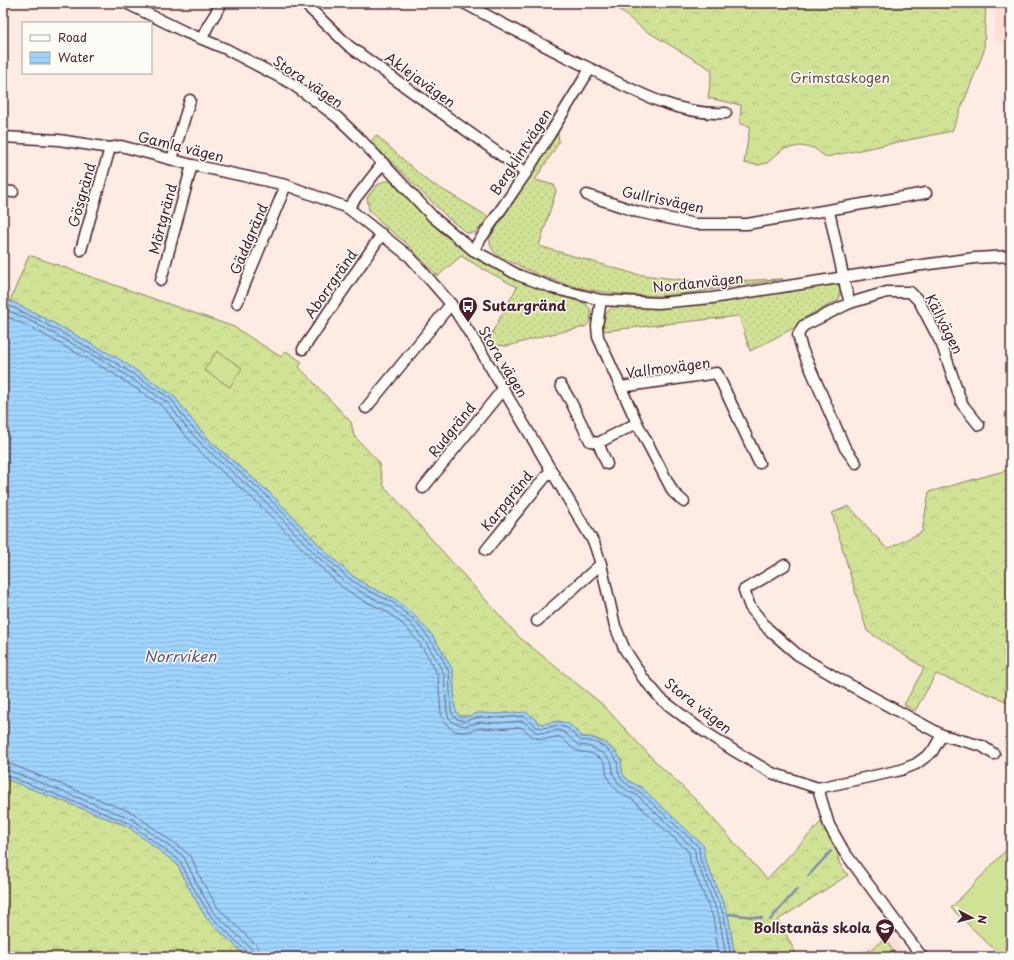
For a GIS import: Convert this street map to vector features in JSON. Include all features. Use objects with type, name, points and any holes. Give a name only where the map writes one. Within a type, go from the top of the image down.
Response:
[{"type":"street","name":"Stora vägen","points":[[126,3],[258,65],[289,82],[338,118],[383,163]]},
{"type":"street","points":[[202,38],[222,3]]},
{"type":"street","name":"Aklejavägen","points":[[304,3],[349,46],[411,92],[526,173]]},
{"type":"street","points":[[464,3],[636,93],[675,106],[712,114],[726,113]]},
{"type":"street","name":"Bergklintvägen","points":[[473,250],[526,173],[590,69]]},
{"type":"street","points":[[172,159],[190,100]]},
{"type":"street","name":"Gamla vägen","points":[[3,137],[59,140],[110,148],[121,146],[192,165],[286,185],[348,208]]},
{"type":"street","name":"Gösgränd","points":[[81,250],[110,148]]},
{"type":"street","points":[[348,208],[383,163]]},
{"type":"street","name":"Nordanvägen","points":[[383,163],[433,217],[473,250],[518,275],[556,289],[600,300],[658,303],[712,298],[843,276],[974,258],[1011,256]]},
{"type":"street","name":"Mörtgränd","points":[[161,280],[192,165]]},
{"type":"street","name":"Gäddgränd","points":[[237,304],[286,185]]},
{"type":"street","name":"Gullrisvägen","points":[[587,196],[638,212],[695,224],[747,224],[926,193]]},
{"type":"street","name":"Stora vägen","points":[[348,208],[410,257],[451,304],[479,348],[594,544],[601,564],[616,626],[624,648],[643,678],[661,699],[696,726],[736,752],[772,773],[818,788]]},
{"type":"street","points":[[830,210],[850,303]]},
{"type":"street","name":"Aborrgränd","points":[[303,349],[382,234]]},
{"type":"street","name":"Källvägen","points":[[856,463],[846,448],[802,349],[798,335],[803,326],[850,303],[887,292],[910,292],[919,301],[942,345],[962,404],[979,425]]},
{"type":"street","name":"Vallmovägen","points":[[600,300],[596,326],[598,337],[637,423],[673,492],[684,502]]},
{"type":"street","points":[[366,408],[451,304]]},
{"type":"street","name":"Vallmovägen","points":[[621,387],[717,373],[759,463]]},
{"type":"street","points":[[561,385],[590,441],[598,443],[637,423]]},
{"type":"street","name":"Rudgränd","points":[[423,488],[503,389]]},
{"type":"street","points":[[598,443],[607,464]]},
{"type":"street","name":"Karpgränd","points":[[486,550],[551,470]]},
{"type":"street","points":[[538,621],[601,564]]},
{"type":"street","points":[[785,565],[744,590],[750,607],[768,629],[798,655],[837,678],[942,735],[982,746],[994,754]]},
{"type":"street","points":[[922,957],[843,850],[829,825],[818,788],[901,770],[916,764],[932,752],[942,735]]},
{"type":"shaded area","points":[[996,3],[1011,3],[1011,46],[994,41]]},
{"type":"shaded area","name":"Bollstanäs skola","points":[[889,933],[908,957],[853,957]]},
{"type":"green space","name":"Grimstaskogen","points":[[611,3],[986,3],[984,51],[952,131],[826,157],[814,148],[800,146],[783,149],[767,163],[758,165],[744,163],[750,126],[740,124],[741,105],[708,98],[712,70],[643,29]]},
{"type":"green space","points":[[558,133],[559,142],[535,180],[554,185],[556,191],[539,246],[635,274],[699,282],[783,279],[674,295],[653,296],[618,294],[600,292],[550,279],[498,256],[492,249],[490,238]]},
{"type":"green space","points":[[376,135],[426,180],[489,217],[475,233],[467,233],[449,219],[371,142]]},
{"type":"green space","points":[[384,181],[391,181],[443,234],[475,258],[520,282],[586,304],[591,310],[590,322],[585,327],[547,335],[508,346],[495,345],[487,342],[517,287],[461,256],[438,276],[405,242],[381,223],[369,210],[367,198],[376,186]]},
{"type":"green space","points":[[29,255],[234,327],[281,357],[286,351],[302,362],[299,367],[351,422],[354,436],[378,461],[384,486],[519,637],[602,704],[651,757],[698,802],[767,879],[821,822],[838,853],[839,863],[848,875],[778,920],[798,957],[735,957],[728,914],[704,857],[703,846],[641,787],[631,783],[624,776],[622,773],[621,760],[610,746],[594,738],[583,737],[569,724],[558,721],[543,724],[538,723],[533,717],[515,712],[497,714],[479,713],[470,716],[459,716],[455,709],[453,671],[432,635],[371,588],[350,574],[325,551],[271,494],[211,442],[174,396],[119,359],[37,314],[10,301]]},
{"type":"green space","points":[[834,283],[839,286],[839,300],[802,319],[794,328],[750,351],[739,316],[603,331],[605,316],[615,305]]},
{"type":"green space","points":[[217,351],[242,368],[230,387],[204,370]]},
{"type":"green space","points":[[1011,469],[1011,550],[1009,556],[1011,557],[1011,703],[936,674],[915,711],[904,705],[924,668],[867,631],[832,513],[849,506],[887,549],[922,532],[929,492]]},
{"type":"green space","points":[[3,778],[127,826],[177,864],[206,918],[247,957],[3,957]]},
{"type":"green space","points":[[1011,845],[1011,957],[1002,957],[951,908]]},
{"type":"green space","points":[[885,939],[897,957],[860,957]]},
{"type":"water","name":"Norrviken","points":[[3,299],[37,314],[119,359],[174,396],[211,442],[271,494],[325,551],[350,574],[371,588],[394,598],[415,616],[432,635],[453,671],[455,709],[459,716],[470,716],[479,713],[497,714],[526,712],[538,723],[543,724],[558,721],[569,724],[582,737],[599,740],[610,747],[621,760],[622,773],[624,776],[631,783],[641,787],[704,846],[704,857],[728,914],[735,957],[247,957],[206,918],[177,864],[127,826],[3,778]]},
{"type":"waterway","points":[[808,876],[831,851]]},
{"type":"waterway","points":[[770,920],[797,889]]},
{"type":"waterway","points":[[728,914],[762,918]]},
{"type":"place","name":"Sutargränd","points":[[468,323]]},
{"type":"place","name":"Bollstanäs skola","points":[[885,945]]}]
